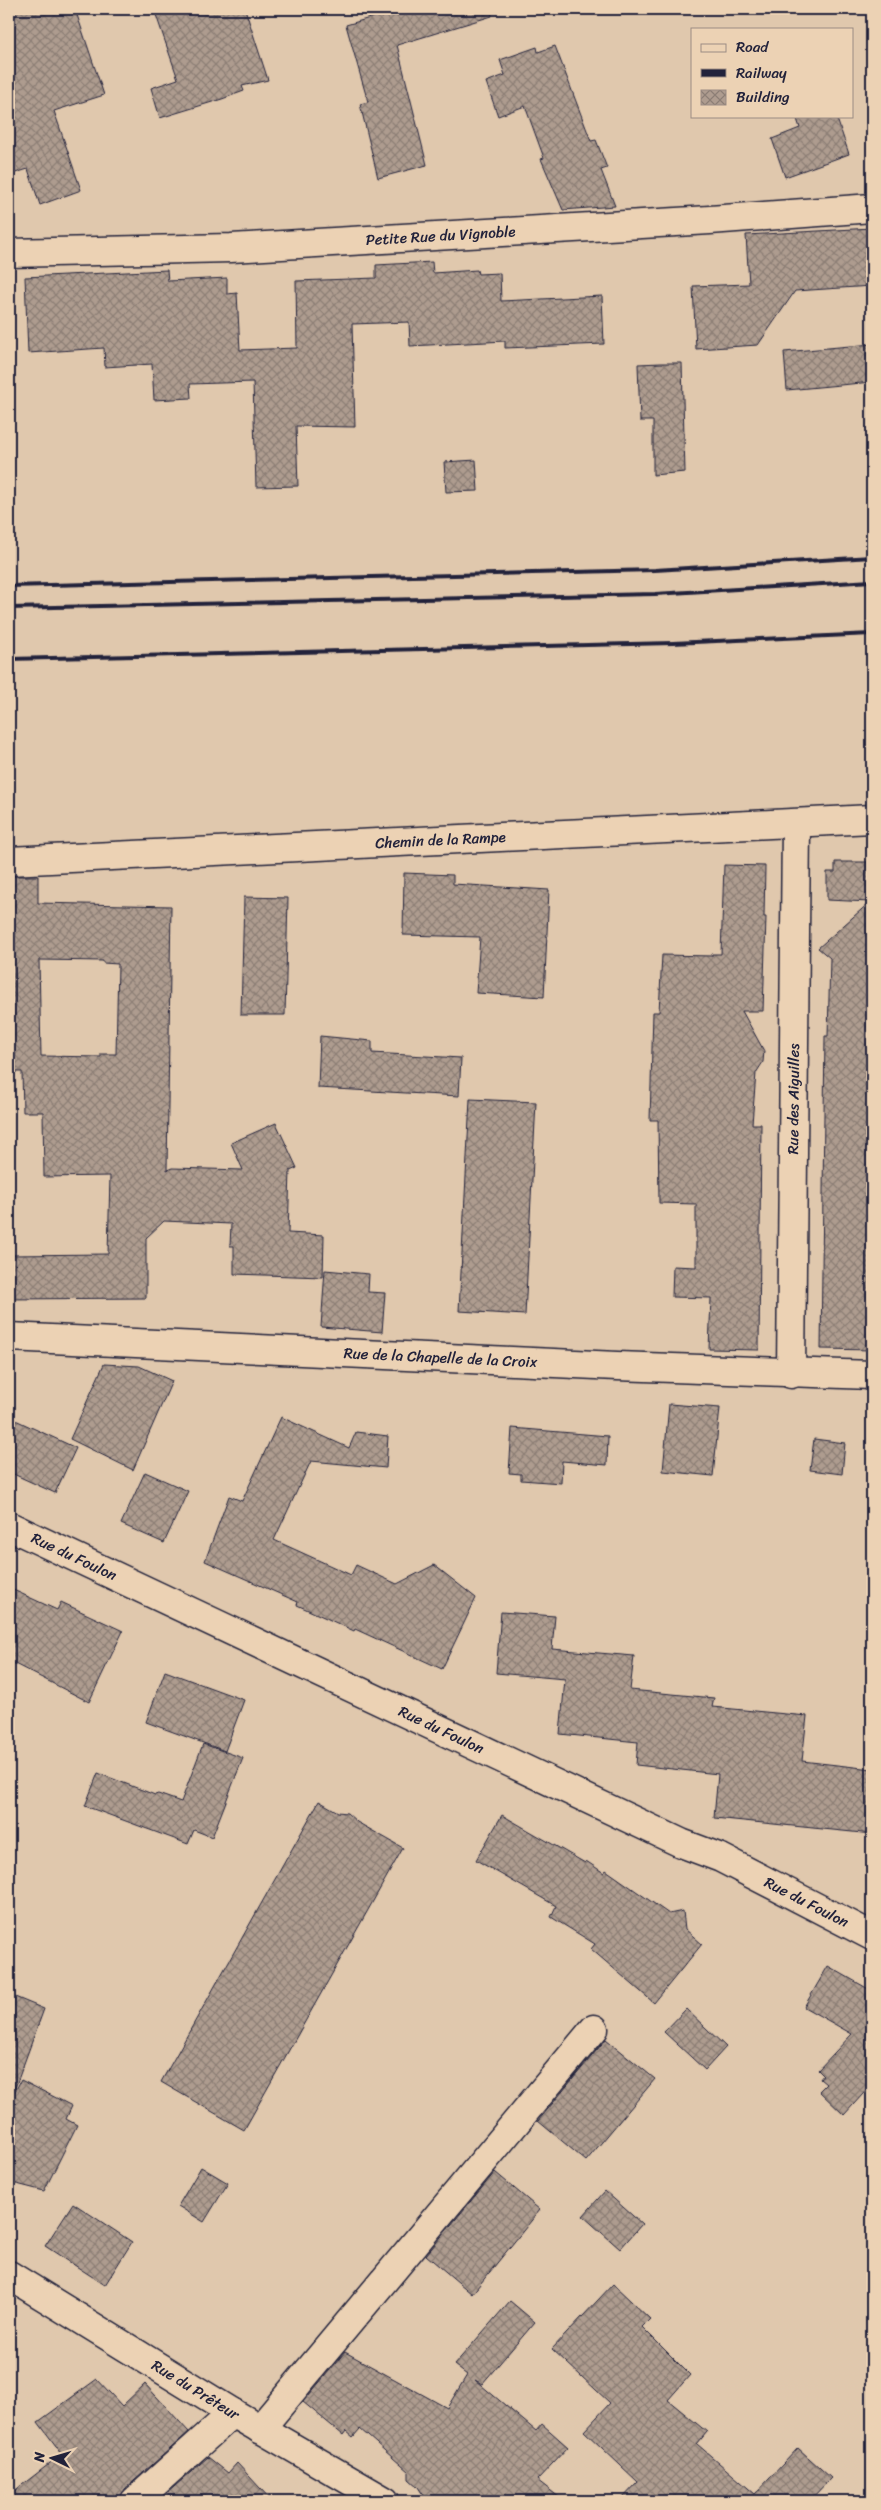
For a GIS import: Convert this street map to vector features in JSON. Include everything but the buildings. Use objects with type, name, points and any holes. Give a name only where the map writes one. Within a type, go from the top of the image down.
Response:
[{"type":"street","name":"Petite Rue du Vignoble","points":[[9,253],[240,247],[872,208]]},
{"type":"street","name":"Chemin de la Rampe","points":[[9,861],[872,819]]},
{"type":"street","name":"Rue des Aiguilles","points":[[791,1374],[796,824]]},
{"type":"street","name":"Rue de la Chapelle de la Croix","points":[[9,1337],[791,1374],[872,1375]]},
{"type":"street","name":"Rue du Foulon","points":[[9,1526],[681,1843],[721,1858],[872,1936]]},
{"type":"street","points":[[260,2429],[594,2029]]},
{"type":"street","name":"Rue du Prêteur","points":[[9,2275],[233,2413],[384,2501]]},
{"type":"street","points":[[135,2501],[233,2413]]},
{"type":"railway","points":[[9,586],[655,570],[872,557]]},
{"type":"railway","points":[[9,608],[655,594],[872,581]]},
{"type":"railway","points":[[9,659],[673,643],[872,634]]}]
